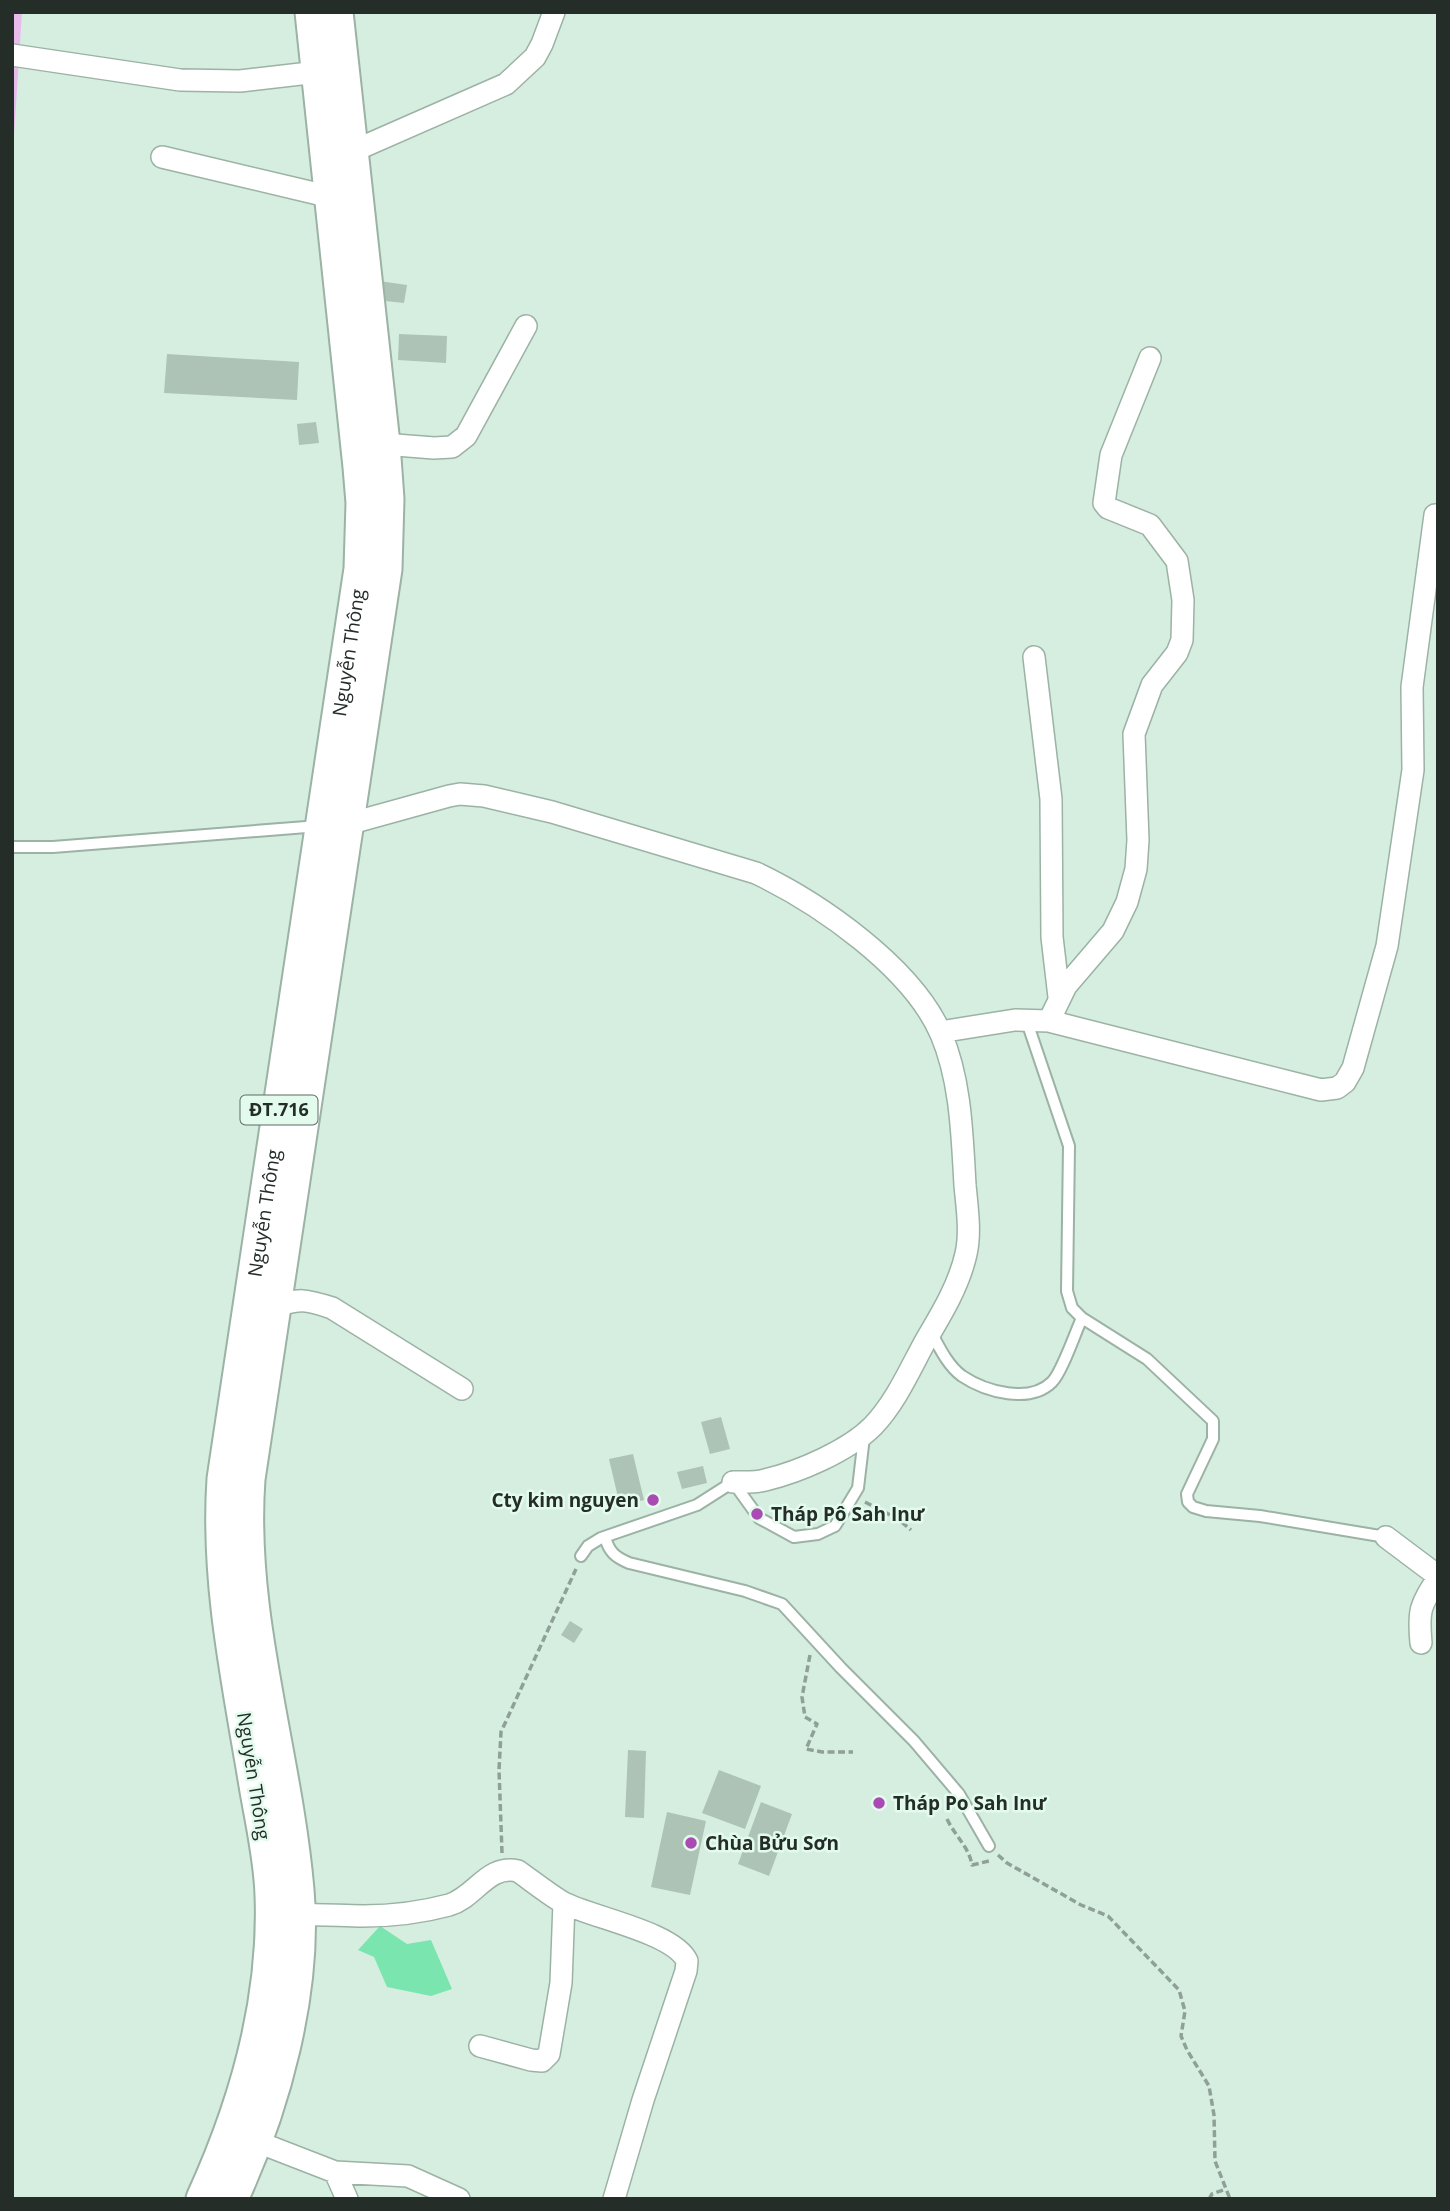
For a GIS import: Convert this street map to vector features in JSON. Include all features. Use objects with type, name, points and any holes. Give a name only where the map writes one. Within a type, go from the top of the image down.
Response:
[{"type":"main road","name":"Nguyễn Thông","points":[[203,2199],[237,2114],[258,2036],[272,1954],[285,1916],[293,1856],[256,1631],[246,1550],[245,1514],[335,825],[363,533],[360,467],[312,12]]},
{"type":"main road","name":"Nguyễn Thông","points":[[231,2199],[255,2141],[284,2039],[297,1956],[271,1875],[225,1593],[221,1516],[228,1443],[335,825],[385,569],[387,499],[383,444],[337,12]]},
{"type":"street","points":[[351,152],[506,85],[535,57],[554,12]]},
{"type":"street","points":[[12,55],[180,80],[240,81],[318,72]]},
{"type":"street","points":[[162,157],[331,197]]},
{"type":"street","points":[[383,444],[452,447],[466,436],[526,327]]},
{"type":"street","points":[[1049,1021],[1059,997],[1077,971],[1113,931],[1127,902],[1136,869],[1138,840],[1134,734],[1152,685],[1177,653],[1182,640],[1183,600],[1177,561],[1150,525],[1108,508],[1104,503],[1111,455],[1150,359]]},
{"type":"street","points":[[940,1032],[1026,1019],[1049,1021],[1321,1090],[1337,1088],[1345,1082],[1359,1053],[1387,946],[1395,903],[1413,770],[1412,687],[1435,515]]},
{"type":"street","points":[[1034,657],[1051,799],[1052,937],[1059,997]]},
{"type":"street","points":[[335,825],[449,796],[484,796],[552,812],[756,873],[784,886],[877,953],[912,989],[940,1032],[952,1065],[959,1104],[968,1237],[961,1269],[948,1303],[884,1412],[864,1434],[839,1451],[780,1476],[763,1481],[733,1482]]},
{"type":"street","points":[[274,1308],[291,1300],[309,1300],[332,1308],[462,1389]]},
{"type":"street","points":[[1386,1537],[1438,1577],[1422,1603],[1419,1619],[1422,1643]]},
{"type":"street","points":[[285,1916],[378,1916],[447,1905],[457,1902],[502,1869],[518,1871],[564,1903],[620,1921],[678,1950],[687,1961],[614,2199]]},
{"type":"street","points":[[480,2046],[531,2060],[542,2061],[549,2054],[561,1983],[564,1903]]},
{"type":"street","points":[[255,2141],[335,2172],[408,2176],[459,2199]]},
{"type":"street","points":[[335,2172],[347,2199]]},
{"type":"lane","points":[[12,847],[54,847],[335,825]]},
{"type":"lane","points":[[1026,1019],[1069,1146],[1067,1291],[1072,1308],[1082,1318],[1147,1359],[1213,1421],[1213,1439],[1186,1494],[1188,1502],[1193,1507],[1206,1511],[1351,1529],[1386,1537]]},
{"type":"lane","points":[[931,1332],[945,1357],[962,1375],[1011,1394],[1026,1395],[1038,1392],[1054,1380],[1082,1318]]},
{"type":"lane","points":[[582,1556],[588,1546],[605,1536],[697,1505],[733,1482],[760,1518],[794,1537],[818,1534],[835,1526],[858,1488],[864,1434]]},
{"type":"lane","points":[[605,1536],[607,1546],[615,1556],[629,1563],[745,1591],[782,1604],[914,1741],[958,1794],[989,1846]]},
{"type":"path","points":[[868,1503],[898,1519],[911,1530]]},
{"type":"path","points":[[502,1869],[499,1770],[501,1732],[582,1556]]},
{"type":"path","points":[[815,1640],[807,1664],[802,1697],[805,1717],[817,1724],[806,1749],[853,1752]]},
{"type":"path","points":[[947,1819],[951,1829],[970,1852],[972,1865],[990,1860],[996,1853],[1014,1868],[1081,1905],[1108,1916],[1179,1990],[1185,2011],[1181,2036],[1209,2086],[1214,2115],[1215,2161],[1230,2199]]},
{"type":"path","points":[[1209,2199],[1212,2194],[1226,2189]]},
{"type":"shaded area","points":[[12,12],[22,12],[12,166]]},
{"type":"shaded area","points":[[380,1926],[407,1944],[431,1940],[452,1989],[431,1996],[387,1987],[374,1957],[358,1950]]},
{"type":"building","points":[[379,281],[407,285],[404,303],[376,300]]},
{"type":"building","points":[[399,334],[447,336],[446,363],[398,360]]},
{"type":"building","points":[[167,354],[299,362],[297,400],[164,393]]},
{"type":"building","points":[[316,422],[319,443],[299,445],[297,424]]},
{"type":"building","points":[[721,1417],[730,1449],[710,1454],[701,1422]]},
{"type":"building","points":[[633,1454],[644,1500],[620,1506],[609,1459]]},
{"type":"building","points":[[703,1466],[707,1483],[682,1489],[677,1472]]},
{"type":"building","points":[[570,1621],[583,1629],[574,1643],[561,1635]]},
{"type":"building","points":[[628,1750],[646,1751],[644,1818],[625,1817]]},
{"type":"building","points":[[719,1770],[761,1786],[745,1829],[702,1813]]},
{"type":"building","points":[[761,1802],[792,1814],[769,1876],[738,1864]]},
{"type":"building","points":[[667,1812],[706,1821],[690,1895],[651,1887]]},
{"type":"place","name":"Cty kim nguyen","points":[[653,1500]]},
{"type":"place","name":"Tháp Pô Sah Inư","points":[[757,1514]]},
{"type":"place","name":"Tháp Po Sah Inư","points":[[879,1803]]},
{"type":"place","name":"Chùa Bửu Sơn","points":[[691,1843]]}]
